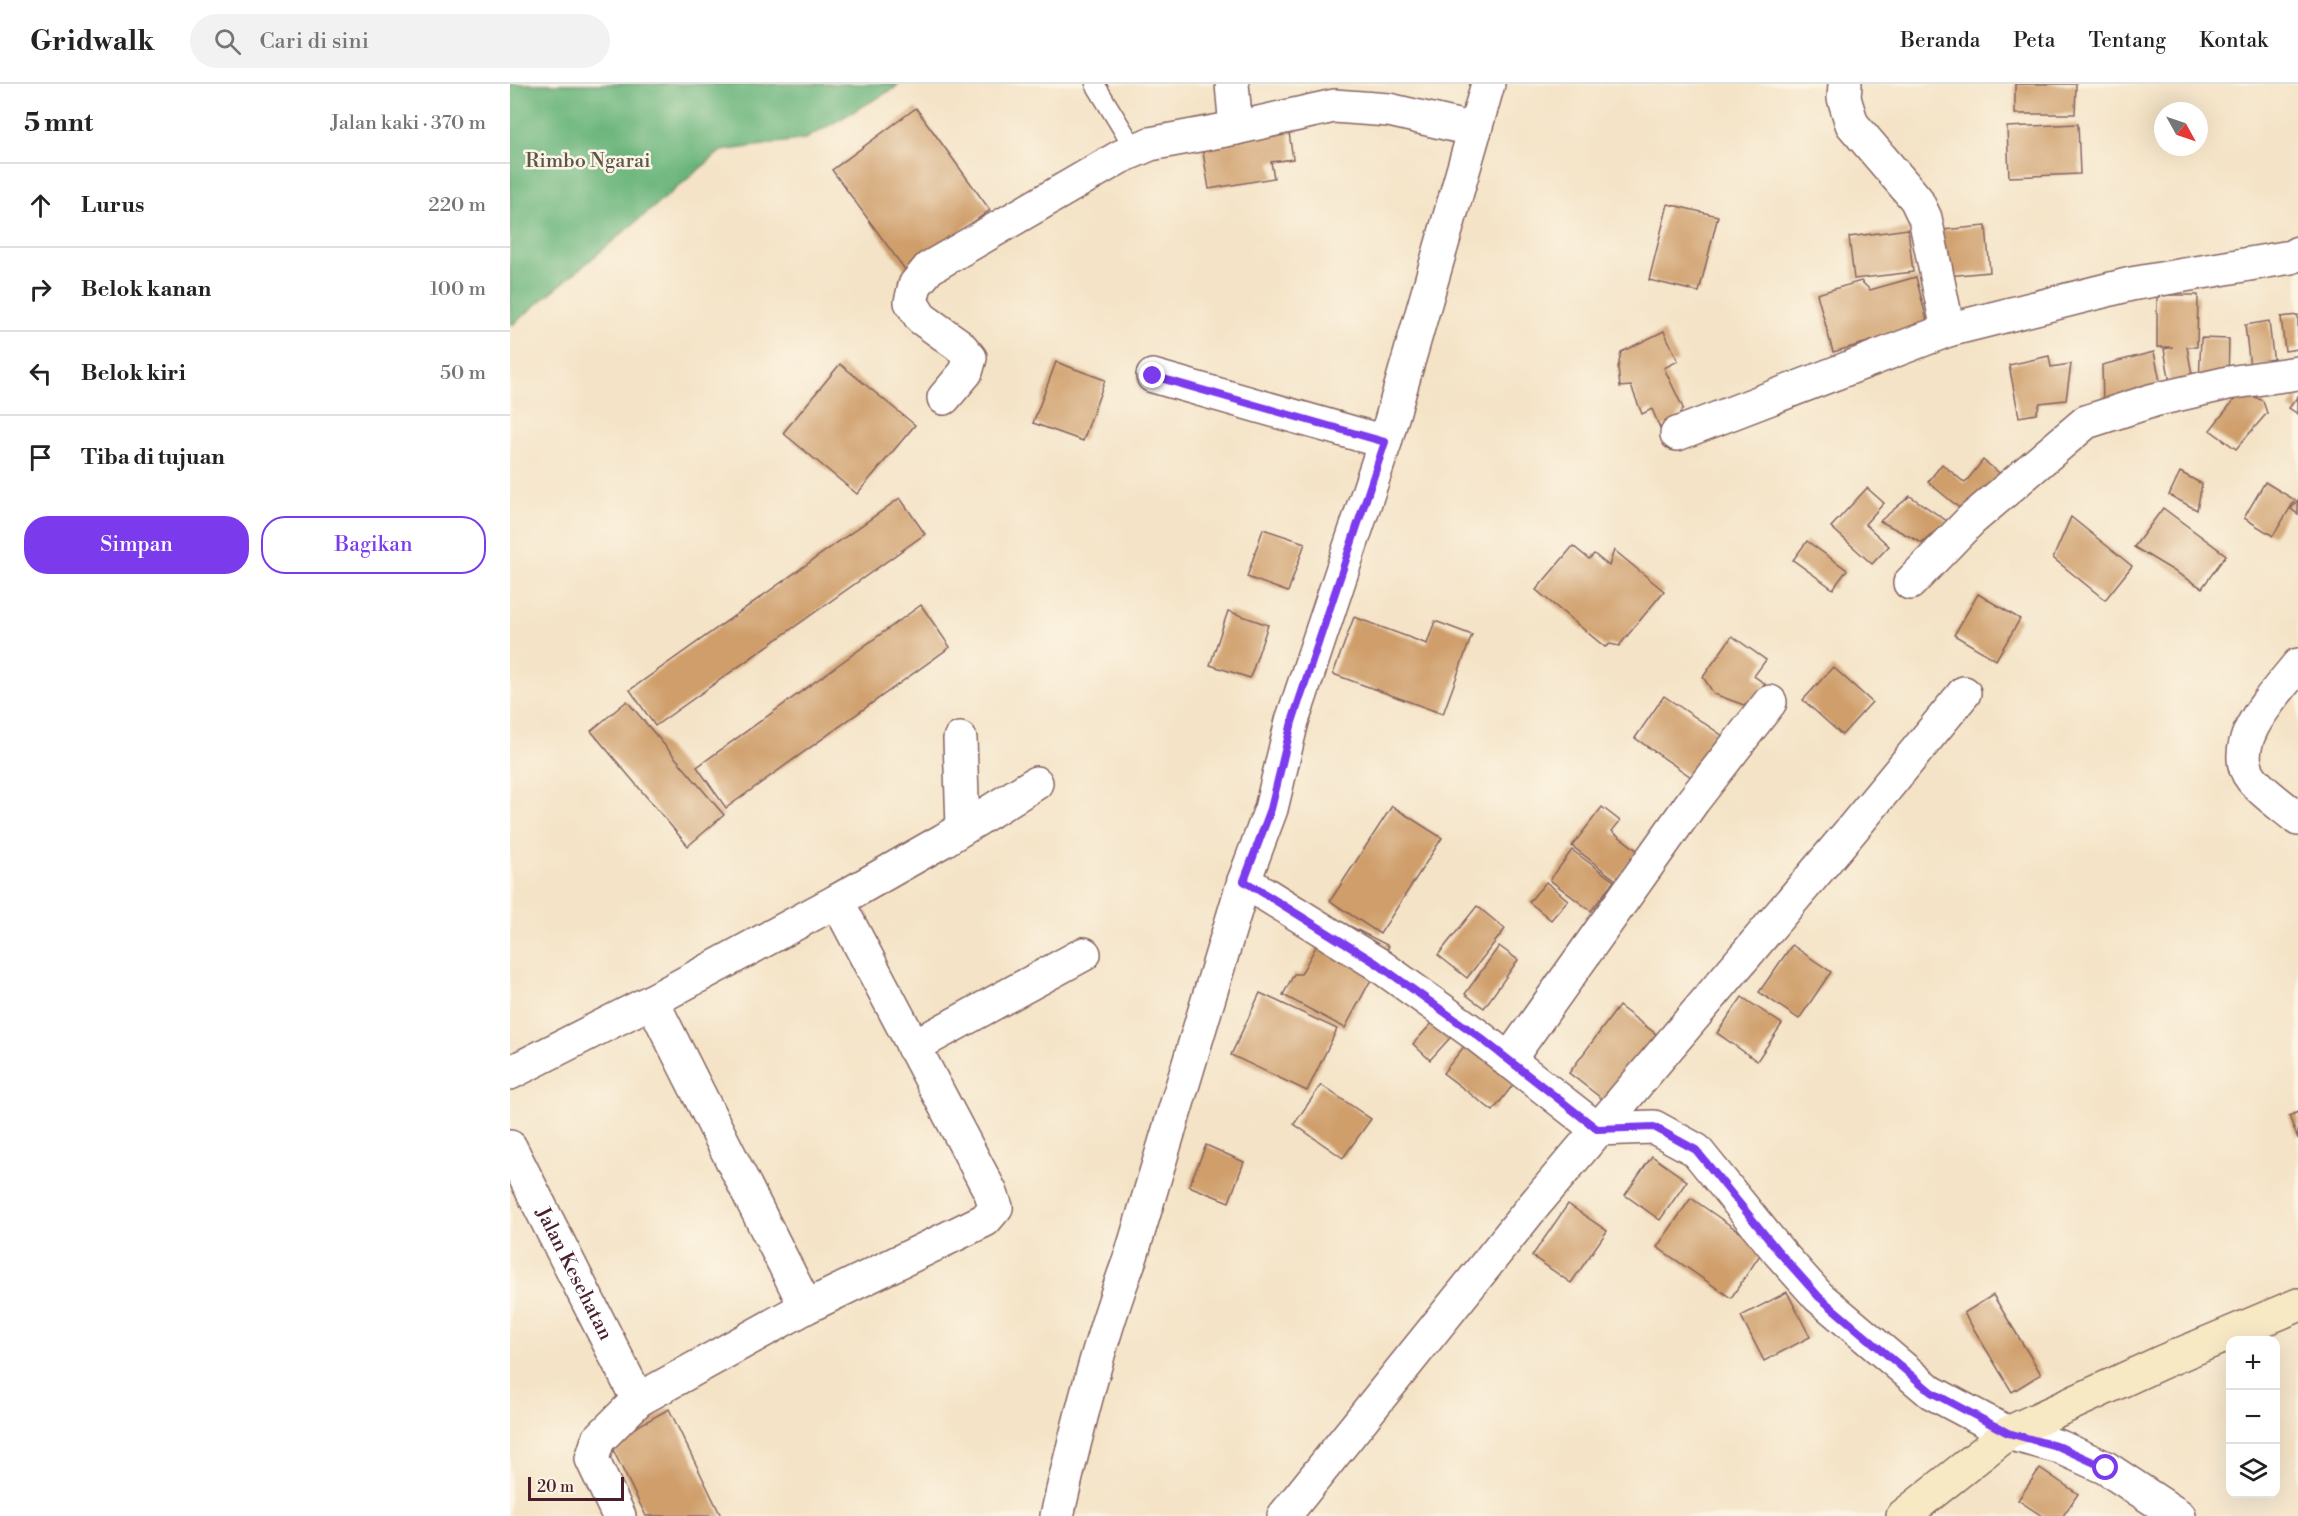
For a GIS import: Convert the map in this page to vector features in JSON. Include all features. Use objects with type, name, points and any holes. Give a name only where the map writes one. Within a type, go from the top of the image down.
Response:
[{"type":"street","points":[[1232,84],[1236,128]]},
{"type":"street","points":[[1057,1516],[1078,1427],[1244,881],[1271,809],[1292,722],[1385,442],[1488,84]]},
{"type":"street","points":[[1845,84],[1844,98],[1852,124],[1916,199],[1925,218],[1948,330]]},
{"type":"street","points":[[945,398],[966,372],[970,358],[959,345],[921,318],[911,302],[915,285],[929,268],[1120,156],[1150,144],[1334,106],[1389,110],[1475,130]]},
{"type":"street","points":[[1677,434],[1948,330],[2131,284],[2291,257],[2298,253]]},
{"type":"street","points":[[1910,583],[1971,520],[2086,422],[2154,400],[2218,385],[2298,373]]},
{"type":"street","points":[[1153,376],[1385,442]]},
{"type":"street","points":[[2298,665],[2261,713],[2247,736],[2243,756],[2252,779],[2298,819]]},
{"type":"street","points":[[1284,1516],[1597,1129],[1849,833],[1964,693]]},
{"type":"street","points":[[1508,1061],[1692,801],[1770,702]]},
{"type":"street","points":[[960,739],[963,827]]},
{"type":"street","points":[[510,1073],[652,1001],[837,901],[944,840],[1036,783]]},
{"type":"street","points":[[1244,881],[1376,963],[1478,1036],[1597,1129],[1654,1127],[1696,1150],[1778,1251],[1819,1297],[1931,1392],[2008,1433],[2060,1447],[2106,1468],[2179,1516]]},
{"type":"street","points":[[619,1516],[592,1459],[598,1440],[638,1400],[806,1307],[985,1220],[996,1206],[837,901]]},
{"type":"street","points":[[913,1047],[1084,954]]},
{"type":"street","points":[[652,1001],[806,1307]]},
{"type":"street","name":"Jalan Kesehatan","points":[[510,1148],[638,1400]]},
{"type":"street","points":[[1904,1516],[2008,1433],[2162,1362],[2298,1305]]},
{"type":"lane","points":[[1095,84],[1136,150]]},
{"type":"green space","name":"Rimbo Ngarai","points":[[510,84],[898,84],[895,88],[805,139],[721,151],[512,325],[510,323]]},
{"type":"building","points":[[2015,84],[2076,84],[2075,114],[2015,114]]},
{"type":"building","points":[[916,108],[990,210],[906,271],[832,170]]},
{"type":"building","points":[[2078,124],[2080,174],[2009,177],[2007,127]]},
{"type":"building","points":[[1288,126],[1293,159],[1271,162],[1274,178],[1209,189],[1201,140]]},
{"type":"building","points":[[1668,204],[1718,216],[1699,292],[1649,280]]},
{"type":"building","points":[[1986,226],[1990,272],[1925,278],[1920,232]]},
{"type":"building","points":[[1908,229],[1913,272],[1854,279],[1849,237]]},
{"type":"building","points":[[1916,277],[1928,325],[1833,352],[1817,294],[1861,281],[1870,290]]},
{"type":"building","points":[[2157,295],[2198,295],[2197,347],[2187,347],[2194,385],[2171,389],[2164,349],[2173,347],[2157,347]]},
{"type":"building","points":[[2298,315],[2298,349],[2285,351],[2281,317]]},
{"type":"building","points":[[2269,321],[2274,364],[2250,367],[2245,325]]},
{"type":"building","points":[[1664,331],[1678,361],[1664,368],[1683,408],[1675,422],[1660,428],[1652,409],[1642,414],[1631,386],[1620,387],[1618,368],[1621,352]]},
{"type":"building","points":[[2201,338],[2229,339],[2228,383],[2199,382]]},
{"type":"building","points":[[2154,352],[2161,386],[2103,403],[2102,365]]},
{"type":"building","points":[[2049,356],[2051,367],[2071,364],[2066,400],[2040,403],[2036,414],[2019,417],[2009,365]]},
{"type":"building","points":[[1056,362],[1105,380],[1083,441],[1033,423]]},
{"type":"building","points":[[840,364],[915,425],[857,494],[783,433]]},
{"type":"building","points":[[2242,390],[2263,401],[2267,413],[2236,449],[2210,430]]},
{"type":"building","points":[[2298,396],[2298,414],[2289,408]]},
{"type":"building","points":[[1983,460],[2002,475],[1968,515],[1928,482],[1942,464],[1965,483]]},
{"type":"building","points":[[2180,472],[2202,484],[2197,510],[2169,495]]},
{"type":"building","points":[[2265,482],[2295,500],[2273,536],[2244,518]]},
{"type":"building","points":[[1867,488],[1884,503],[1865,524],[1889,546],[1872,564],[1831,527]]},
{"type":"building","points":[[1910,496],[1947,521],[1922,543],[1880,521]]},
{"type":"building","points":[[900,498],[925,534],[655,726],[630,690]]},
{"type":"building","points":[[2298,500],[2298,514],[2291,509]]},
{"type":"building","points":[[2163,508],[2226,555],[2202,588],[2134,547]]},
{"type":"building","points":[[2071,517],[2132,566],[2105,600],[2053,558]]},
{"type":"building","points":[[1263,529],[1305,543],[1288,592],[1247,577]]},
{"type":"building","points":[[1807,541],[1847,570],[1833,589],[1793,560]]},
{"type":"building","points":[[1573,546],[1589,559],[1594,554],[1609,566],[1614,550],[1664,591],[1619,646],[1610,644],[1605,647],[1536,590]]},
{"type":"building","points":[[1978,594],[2020,619],[1996,660],[1954,635]]},
{"type":"building","points":[[921,605],[950,647],[726,808],[697,767]]},
{"type":"building","points":[[1228,611],[1268,625],[1250,678],[1210,665]]},
{"type":"building","points":[[1354,617],[1427,644],[1435,621],[1472,635],[1443,714],[1333,674]]},
{"type":"building","points":[[1732,636],[1766,660],[1754,676],[1765,684],[1749,707],[1714,694],[1703,677]]},
{"type":"building","points":[[1833,667],[1872,702],[1842,735],[1803,700]]},
{"type":"building","points":[[1664,696],[1723,736],[1694,779],[1635,738]]},
{"type":"building","points":[[627,701],[724,815],[688,846],[591,731]]},
{"type":"building","points":[[1392,806],[1442,838],[1380,934],[1330,901]]},
{"type":"building","points":[[1602,807],[1620,821],[1612,831],[1638,851],[1616,880],[1572,846]]},
{"type":"building","points":[[1572,850],[1614,881],[1591,911],[1550,880]]},
{"type":"building","points":[[1546,882],[1568,900],[1551,920],[1529,902]]},
{"type":"building","points":[[1477,906],[1505,929],[1467,978],[1438,955]]},
{"type":"building","points":[[1332,917],[1389,946],[1345,1028],[1283,995],[1294,974],[1301,974]]},
{"type":"building","points":[[1792,945],[1831,972],[1799,1019],[1759,992]]},
{"type":"building","points":[[1499,946],[1518,960],[1484,1008],[1465,994]]},
{"type":"building","points":[[1260,993],[1337,1029],[1307,1091],[1231,1055]]},
{"type":"building","points":[[1742,997],[1782,1024],[1757,1061],[1717,1033]]},
{"type":"building","points":[[1619,1006],[1656,1034],[1605,1101],[1569,1073]]},
{"type":"building","points":[[1442,1012],[1459,1028],[1430,1060],[1413,1044]]},
{"type":"building","points":[[1473,1035],[1522,1073],[1493,1111],[1443,1073]]},
{"type":"building","points":[[1321,1085],[1371,1119],[1343,1158],[1294,1124]]},
{"type":"building","points":[[2298,1112],[2298,1139],[2289,1116]]},
{"type":"building","points":[[1206,1145],[1244,1162],[1229,1202],[1189,1186]]},
{"type":"building","points":[[1652,1156],[1687,1181],[1660,1220],[1625,1195]]},
{"type":"building","points":[[1691,1198],[1764,1249],[1731,1298],[1657,1247]]},
{"type":"building","points":[[1568,1204],[1607,1231],[1571,1283],[1532,1256]]},
{"type":"building","points":[[1787,1292],[1810,1337],[1764,1361],[1741,1316]]},
{"type":"building","points":[[1993,1295],[2041,1374],[2012,1392],[1964,1313]]},
{"type":"building","points":[[669,1409],[721,1516],[646,1516],[609,1442]]},
{"type":"building","points":[[2040,1468],[2078,1494],[2063,1516],[2042,1516],[2018,1500]]},
{"type":"route","points":[[1153,376],[1385,442],[1352,534],[1292,722],[1271,809],[1244,881],[1376,963],[1478,1036],[1597,1129],[1654,1127],[1696,1150],[1778,1251],[1819,1297],[1931,1392],[2008,1433],[2060,1447],[2106,1468]]}]
